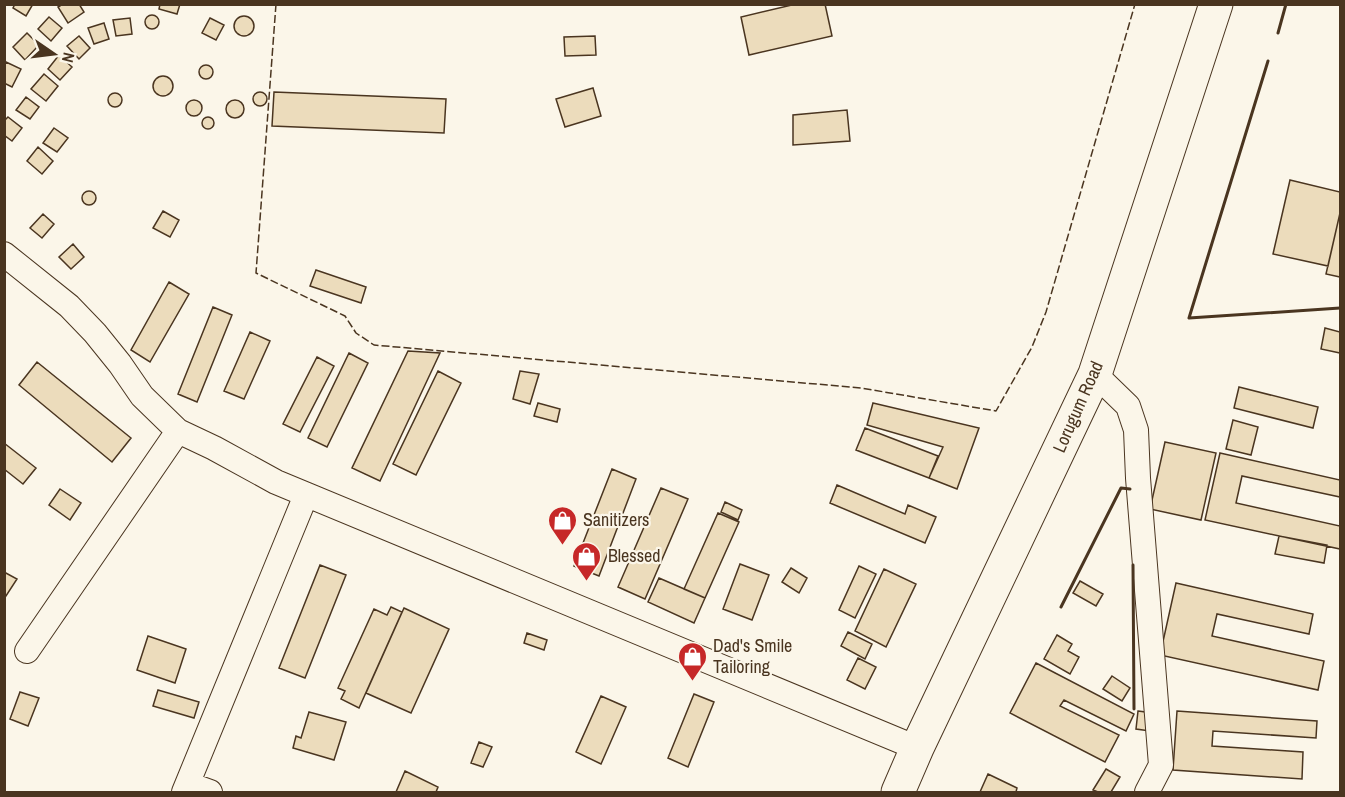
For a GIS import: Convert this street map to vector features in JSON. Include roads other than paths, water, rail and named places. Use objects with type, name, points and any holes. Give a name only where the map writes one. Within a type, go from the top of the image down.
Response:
[{"type":"main road","name":"Lorugum Road","points":[[898,792],[1095,374],[1216,4]]},
{"type":"street","points":[[4,254],[69,306],[107,348],[142,396],[178,431],[306,495],[917,748]]},
{"type":"street","points":[[1095,374],[1128,406],[1136,430],[1140,512],[1161,765],[1147,792]]},
{"type":"street","points":[[27,651],[178,431]]},
{"type":"street","points":[[210,792],[186,788],[306,495]]},
{"type":"place","name":"Sanitizers","points":[[562,546]]},
{"type":"place","name":"Blessed","points":[[587,582]]},
{"type":"place","name":"Dad's Smile Tailoring","points":[[692,682]]}]
